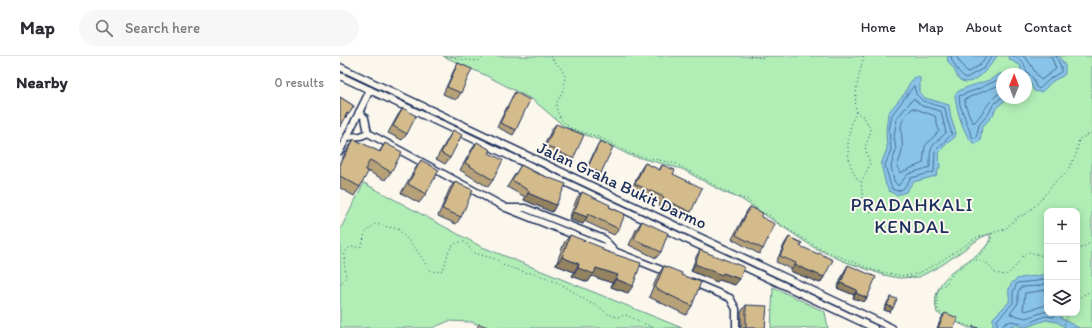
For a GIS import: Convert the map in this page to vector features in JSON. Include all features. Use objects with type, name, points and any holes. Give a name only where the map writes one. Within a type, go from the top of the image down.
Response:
[{"type":"street","name":"Jalan Graha Bukit Darmo","points":[[340,67],[892,328]]},
{"type":"street","name":"Jalan Graha Bukit Darmo","points":[[340,76],[874,328]]},
{"type":"street","points":[[340,151],[370,90]]},
{"type":"street","points":[[359,112],[365,118],[368,133]]},
{"type":"street","points":[[347,137],[361,136],[368,133]]},
{"type":"street","points":[[368,133],[506,208],[672,274]]},
{"type":"street","points":[[687,280],[730,298],[736,309],[736,328]]},
{"type":"street","points":[[858,328],[859,321]]},
{"type":"path","points":[[451,56],[458,59],[478,61],[485,56]]},
{"type":"path","points":[[550,56],[565,76],[564,88],[556,104],[557,111],[561,119],[570,128],[601,138],[631,154],[677,164],[732,195],[748,200],[760,212],[770,215],[778,223],[808,242],[833,255],[876,270],[906,276],[919,273],[936,264],[976,238],[1009,226],[1018,217],[1026,214],[1038,203],[1051,186],[1066,173],[1076,155],[1079,140],[1092,132]]},
{"type":"path","points":[[750,56],[761,58],[766,56]]},
{"type":"path","points":[[861,183],[857,179],[851,163],[847,139],[850,126],[856,112],[856,90],[864,56]]},
{"type":"path","points":[[856,112],[864,117],[870,128],[870,134],[865,147],[870,164],[861,183],[862,199],[872,214]]},
{"type":"path","points":[[340,285],[346,277],[341,264],[344,254],[350,248],[362,246],[365,233],[372,226],[380,224],[388,228],[398,229],[416,250],[430,270],[435,272],[443,270],[447,254],[451,246],[456,243],[465,242],[474,254],[496,259],[502,265],[534,274],[561,284],[590,303],[600,307],[608,314],[617,316],[626,315],[654,328]]},
{"type":"path","points":[[943,316],[937,308],[937,294],[940,288],[946,284],[954,272],[985,248],[991,240],[992,233]]},
{"type":"path","points":[[1080,248],[1092,242]]},
{"type":"path","points":[[972,259],[986,262],[995,273],[1005,275],[1014,270],[1023,254],[1029,252],[1044,256]]},
{"type":"path","points":[[1080,297],[1092,290]]},
{"type":"path","points":[[1064,328],[1067,316]]},
{"type":"path","points":[[954,321],[975,328]]},
{"type":"green space","points":[[443,56],[1092,56],[1092,328],[969,328],[937,313],[936,297],[940,285],[960,266],[982,251],[988,243],[990,234],[982,237],[942,265],[919,277],[899,278],[884,275],[843,261],[813,247],[741,199],[723,192],[682,169],[629,155],[604,142],[565,127],[533,100],[487,76]]},
{"type":"green space","points":[[364,183],[480,246],[682,328],[489,328],[471,322],[449,321],[432,328],[340,328],[340,230]]},
{"type":"green space","points":[[773,287],[825,312],[828,328],[771,328]]},
{"type":"water","points":[[948,56],[997,56],[982,75],[976,79],[965,82],[958,78],[954,69],[948,62]]},
{"type":"water","points":[[1008,56],[1059,56],[1065,66],[1065,74],[1050,83],[1043,91],[1034,91],[1032,87],[1032,68],[1021,68],[1020,65],[1010,60]]},
{"type":"water","points":[[996,76],[996,104],[1001,104],[982,127],[980,141],[975,144],[967,136],[964,129],[959,115],[955,95],[963,89]]},
{"type":"water","points":[[915,77],[920,78],[920,92],[925,98],[949,105],[951,118],[956,133],[955,137],[944,146],[939,153],[940,166],[936,176],[913,182],[906,192],[896,195],[889,191],[886,185],[881,164],[887,149],[886,131],[888,113],[905,93],[909,84]]},
{"type":"water","points":[[1044,274],[1044,316],[1060,316],[1062,319],[1079,328],[1067,328],[1057,322],[1046,320],[1026,327],[1015,325],[1003,328],[993,326],[993,318],[1009,302],[1009,289],[1011,284],[1020,278]]},
{"type":"building","points":[[458,63],[472,69],[461,93],[447,87]]},
{"type":"building","points":[[515,92],[530,100],[516,130],[500,123]]},
{"type":"building","points":[[340,97],[354,106],[349,114],[347,113],[341,126],[340,125]]},
{"type":"building","points":[[403,108],[416,116],[407,134],[393,126]]},
{"type":"building","points":[[556,124],[584,135],[573,159],[546,145]]},
{"type":"building","points":[[453,130],[462,135],[450,158],[441,153]]},
{"type":"building","points":[[354,139],[380,152],[385,143],[402,152],[391,172],[370,160],[365,170],[368,172],[360,187],[340,176],[340,165]]},
{"type":"building","points":[[600,141],[613,147],[601,173],[588,167]]},
{"type":"building","points":[[477,142],[491,150],[489,153],[503,160],[493,180],[465,163]]},
{"type":"building","points":[[421,160],[439,170],[426,194],[408,184]]},
{"type":"building","points":[[645,163],[660,170],[662,165],[675,170],[673,174],[702,188],[691,212],[663,199],[664,197],[635,184]]},
{"type":"building","points":[[521,165],[536,173],[566,184],[556,205],[528,193],[529,191],[512,180]]},
{"type":"building","points":[[455,182],[473,190],[461,217],[442,209]]},
{"type":"building","points":[[582,192],[625,214],[619,229],[588,214],[587,217],[574,212]]},
{"type":"building","points":[[750,207],[763,213],[761,217],[775,224],[763,249],[736,235]]},
{"type":"building","points":[[642,221],[668,233],[661,252],[634,239]]},
{"type":"building","points":[[570,235],[603,248],[602,250],[641,263],[633,286],[616,279],[618,275],[596,268],[594,274],[578,268],[579,264],[562,257]]},
{"type":"building","points":[[789,237],[802,243],[800,246],[833,260],[824,277],[795,265],[796,263],[780,256]]},
{"type":"building","points":[[700,250],[744,267],[740,279],[723,273],[722,275],[695,264]]},
{"type":"building","points":[[848,265],[876,277],[867,298],[856,293],[857,290],[841,283]]},
{"type":"building","points":[[664,266],[682,273],[681,275],[701,282],[692,306],[655,288]]},
{"type":"building","points":[[891,297],[897,299],[893,308],[887,305]]},
{"type":"building","points":[[746,305],[767,306],[765,328],[746,328]]},
{"type":"building","points":[[945,313],[958,318],[954,328],[938,328]]},
{"type":"building","points":[[479,324],[491,328],[477,328]]},
{"type":"district","name":"PRADAHKALI KENDAL","points":[[912,215]]}]
